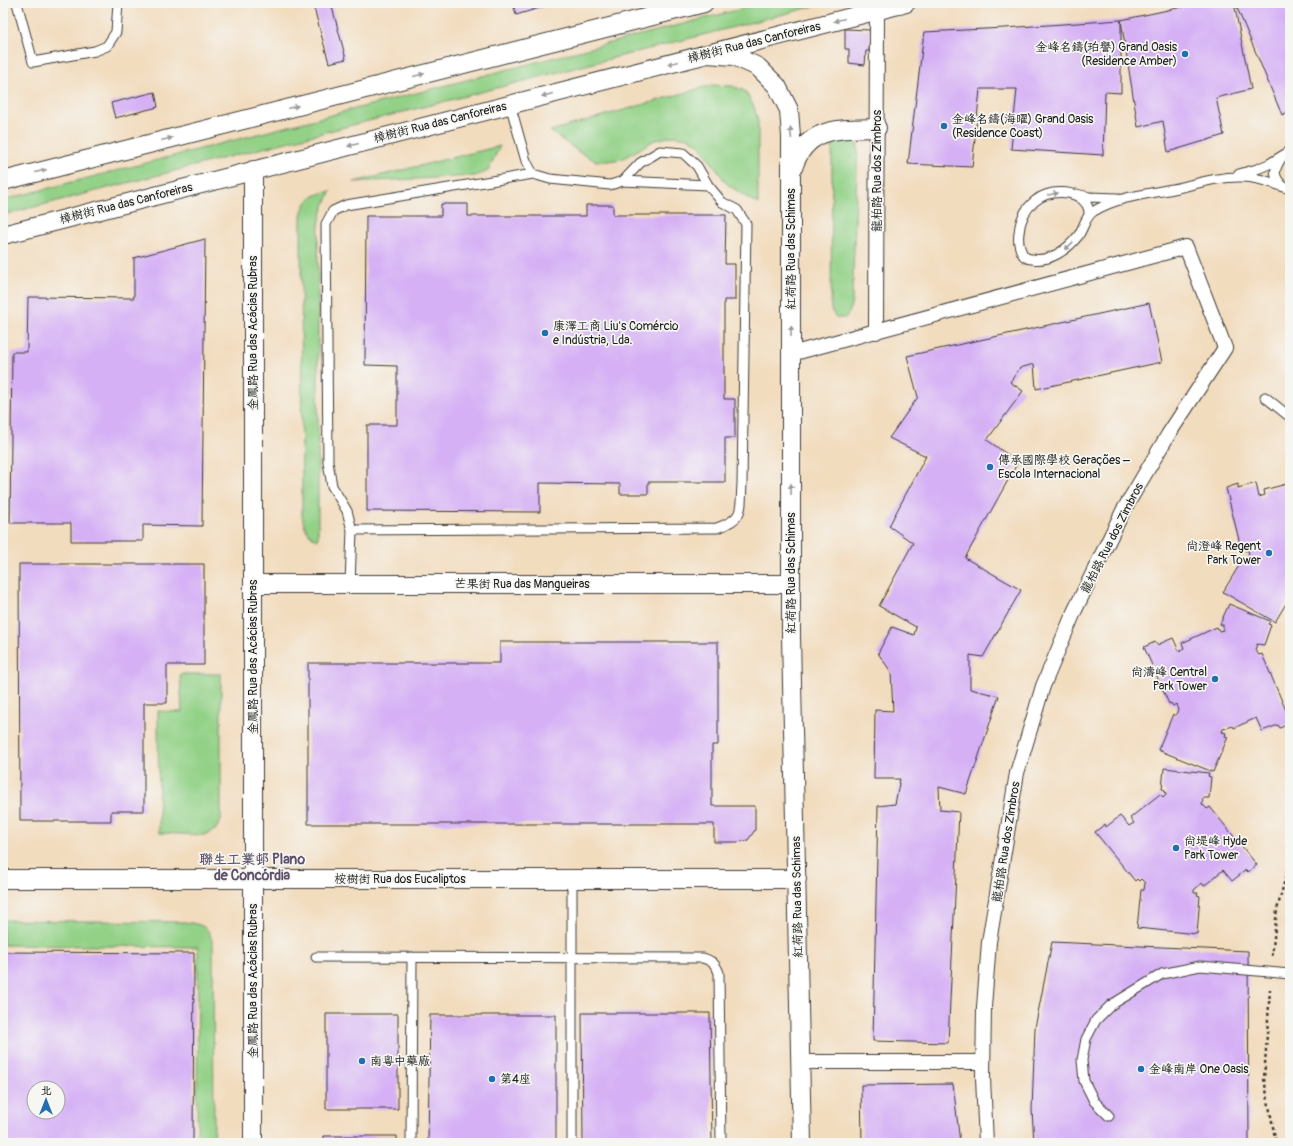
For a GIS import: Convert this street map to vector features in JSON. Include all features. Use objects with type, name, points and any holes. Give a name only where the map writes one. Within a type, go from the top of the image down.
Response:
[{"type":"street","points":[[3,181],[704,3]]},
{"type":"street","name":"樟樹街 Rua das Canforeiras","points":[[3,235],[906,3]]},
{"type":"street","name":"龍柏路 Rua dos Zimbros","points":[[876,332],[877,10]]},
{"type":"street","name":"紅荷路 Rua das Schimas","points":[[707,54],[734,56],[758,67],[777,86],[788,110],[792,136],[791,637],[802,1143]]},
{"type":"street","points":[[791,172],[796,156],[806,143],[821,133],[838,129],[877,128]]},
{"type":"street","name":"金鳳路 Rua das Acácias Rubras","points":[[253,170],[253,1143]]},
{"type":"street","name":"龍柏路 Rua dos Zimbros","points":[[791,354],[1186,247],[1224,348],[1168,435],[1123,511],[1074,612],[1043,686],[1017,772],[990,934],[984,1006],[986,1143]]},
{"type":"street","name":"芒果街 Rua das Mangueiras","points":[[253,584],[791,584]]},
{"type":"street","name":"桉樹街 Rua dos Eucaliptos","points":[[3,879],[797,879]]},
{"type":"street","points":[[800,1062],[984,1062]]},
{"type":"lane","points":[[17,3],[33,62],[95,51],[107,46],[116,32],[118,3]]},
{"type":"lane","points":[[510,104],[526,161],[533,174]]},
{"type":"lane","points":[[352,530],[717,528],[731,523],[740,513],[742,484],[746,224],[737,210],[722,202],[708,185],[697,166],[683,153],[660,152],[640,163],[623,181]]},
{"type":"lane","points":[[1124,198],[1056,192],[1043,196],[1036,200],[1024,213],[1020,224],[1018,235],[1022,255],[1028,259],[1037,260],[1054,256],[1065,250],[1079,236],[1089,213],[1104,204],[1124,198],[1224,178],[1257,169],[1270,164],[1287,153]]},
{"type":"lane","points":[[1287,153],[1276,166],[1275,174],[1278,181],[1288,188]]},
{"type":"lane","points":[[350,584],[352,530],[347,511],[332,486],[328,462],[326,224],[333,211],[346,205],[533,174],[550,179],[610,185],[623,181],[708,185]]},
{"type":"lane","points":[[1224,178],[1244,177],[1264,180],[1288,188]]},
{"type":"lane","points":[[1071,193],[1079,197],[1087,205],[1089,213]]},
{"type":"lane","points":[[1265,397],[1290,417]]},
{"type":"lane","points":[[572,879],[572,1143]]},
{"type":"lane","points":[[316,957],[704,958],[717,966],[719,973],[721,1143]]},
{"type":"lane","points":[[411,1143],[412,957]]},
{"type":"lane","points":[[1109,1116],[1094,1101],[1084,1081],[1082,1060],[1086,1039],[1096,1020],[1110,1005],[1162,974],[1200,966],[1290,974]]},
{"type":"path","points":[[1276,1143],[1264,1080],[1271,972],[1277,910],[1290,860]]},
{"type":"green space","points":[[764,3],[827,3],[3,215],[3,200]]},
{"type":"green space","points":[[712,85],[732,86],[745,91],[754,107],[758,121],[758,204],[726,183],[699,144],[689,138],[673,136],[655,140],[622,159],[596,161],[579,152],[550,131]]},
{"type":"green space","points":[[837,135],[853,136],[858,145],[852,301],[849,313],[845,318],[836,318],[831,310],[832,155],[833,142]]},
{"type":"green space","points":[[500,146],[488,171],[475,176],[354,182]]},
{"type":"green space","points":[[331,191],[321,215],[318,241],[318,540],[311,536],[307,530],[302,515],[301,215],[305,204],[311,198]]},
{"type":"green space","points":[[180,674],[221,674],[221,821],[215,830],[204,835],[159,833],[158,711],[182,712]]},
{"type":"green space","points":[[3,920],[185,922],[197,924],[208,931],[213,947],[214,1143],[197,1143],[198,947],[3,945]]},
{"type":"building","points":[[331,3],[346,59],[329,63],[314,8]]},
{"type":"building","points":[[513,3],[556,3],[516,15]]},
{"type":"building","name":"金峰名鑄(珀譽) Grand Oasis (Residence Amber)","points":[[1201,3],[1234,3],[1251,89],[1216,98],[1224,135],[1168,152],[1163,121],[1138,127],[1121,20]]},
{"type":"building","points":[[1235,3],[1290,3],[1290,111],[1282,115]]},
{"type":"building","points":[[1121,20],[1121,93],[1105,92],[1103,155],[1011,149],[1017,89],[980,89],[972,167],[908,164],[924,32]]},
{"type":"building","points":[[845,29],[870,30],[869,51],[866,51],[865,65],[849,63],[849,49],[845,49]]},
{"type":"building","points":[[155,92],[158,107],[115,118],[111,103]]},
{"type":"building","name":"康澤工商 Liu's Comércio e Indústria, Lda.","points":[[441,204],[468,204],[468,216],[586,216],[586,205],[613,205],[613,215],[726,215],[725,264],[735,264],[735,300],[724,300],[724,399],[735,399],[735,438],[725,438],[725,482],[648,482],[648,494],[620,494],[620,484],[540,483],[540,512],[367,511],[367,425],[397,425],[397,366],[365,365],[366,216],[441,216]]},
{"type":"building","points":[[205,239],[202,526],[143,525],[143,541],[71,541],[71,523],[10,523],[12,352],[27,352],[28,297],[134,298],[134,258]]},
{"type":"building","points":[[1149,303],[1162,362],[1036,389],[1034,364],[1020,368],[1010,382],[1023,391],[987,440],[1018,462],[965,558],[1021,590],[983,657],[970,655],[970,689],[999,696],[966,794],[939,787],[940,810],[959,812],[948,1043],[873,1041],[878,806],[895,804],[900,779],[874,779],[875,710],[893,711],[891,672],[878,653],[892,627],[914,635],[916,627],[879,606],[913,543],[889,526],[926,456],[889,438],[918,397],[907,356]]},
{"type":"building","name":"尚澄峰 Regent Park Tower","points":[[1256,483],[1259,497],[1265,495],[1264,490],[1290,483],[1290,597],[1275,622],[1223,592],[1243,559],[1246,560],[1249,555],[1248,550],[1245,551],[1244,547],[1241,548],[1226,488],[1238,484],[1238,488]]},
{"type":"building","points":[[19,564],[204,564],[204,665],[167,665],[167,703],[144,703],[144,811],[111,811],[111,821],[20,821]]},
{"type":"building","name":"尚濤峰 Central Park Tower","points":[[1229,604],[1270,621],[1268,624],[1271,625],[1264,645],[1257,644],[1255,650],[1259,655],[1262,654],[1290,723],[1280,728],[1278,725],[1262,731],[1256,718],[1234,728],[1233,726],[1223,729],[1222,732],[1226,733],[1225,736],[1228,737],[1213,772],[1158,750],[1173,714],[1175,716],[1178,710],[1176,704],[1173,706],[1171,703],[1169,704],[1144,647],[1155,642],[1157,645],[1173,638],[1179,651],[1184,648],[1182,643],[1217,627],[1219,631],[1223,630],[1223,625],[1220,624]]},
{"type":"building","points":[[500,642],[718,642],[718,745],[712,745],[712,806],[755,806],[755,830],[748,840],[738,842],[714,842],[714,824],[308,824],[308,663],[500,663]]},
{"type":"building","name":"尚堤峰 Hyde Park Tower","points":[[1164,768],[1209,773],[1208,776],[1211,777],[1209,798],[1203,798],[1202,804],[1207,809],[1210,807],[1257,865],[1248,872],[1246,870],[1232,881],[1223,870],[1204,886],[1202,883],[1194,890],[1194,893],[1198,893],[1197,895],[1200,896],[1197,934],[1137,928],[1141,890],[1144,890],[1145,883],[1141,879],[1139,881],[1137,879],[1135,881],[1095,832],[1105,824],[1106,827],[1120,816],[1129,826],[1134,823],[1130,818],[1160,794],[1163,797],[1166,794],[1165,790],[1162,789]]},
{"type":"building","name":"金峰南岸 One Oasis","points":[[1052,942],[1248,951],[1249,1143],[1034,1143],[1032,1110],[1035,1028]]},
{"type":"building","points":[[3,952],[194,953],[193,1143],[3,1143]]},
{"type":"building","points":[[582,1013],[710,1013],[712,1143],[583,1143]]},
{"type":"building","name":"南粵中藥廠","points":[[326,1014],[398,1014],[398,1109],[326,1109]]},
{"type":"building","name":"第4座","points":[[430,1015],[556,1015],[556,1143],[428,1143]]},
{"type":"building","points":[[953,1084],[960,1143],[862,1143],[861,1085]]},
{"type":"building","points":[[324,1136],[397,1136],[397,1143],[324,1143]]},
{"type":"place","name":"金峰名鑄(珀譽) Grand Oasis (Residence Amber)","points":[[1185,54]]},
{"type":"place","name":"金峰名鑄(海曜) Grand Oasis (Residence Coast)","points":[[944,126]]},
{"type":"place","name":"康澤工商 Liu's Comércio e Indústria, Lda.","points":[[545,333]]},
{"type":"place","name":"傳承國際學校 Gerações – Escola Internacional","points":[[990,467]]},
{"type":"place","name":"尚澄峰 Regent Park Tower","points":[[1269,553]]},
{"type":"place","name":"尚濤峰 Central Park Tower","points":[[1215,679]]},
{"type":"place","name":"尚堤峰 Hyde Park Tower","points":[[1176,848]]},
{"type":"place","name":"南粵中藥廠","points":[[362,1061]]},
{"type":"place","name":"金峰南岸 One Oasis","points":[[1141,1069]]},
{"type":"place","name":"第4座","points":[[492,1079]]},
{"type":"district","name":"聯生工業邨 Plano de Concórdia","points":[[252,868]]}]
